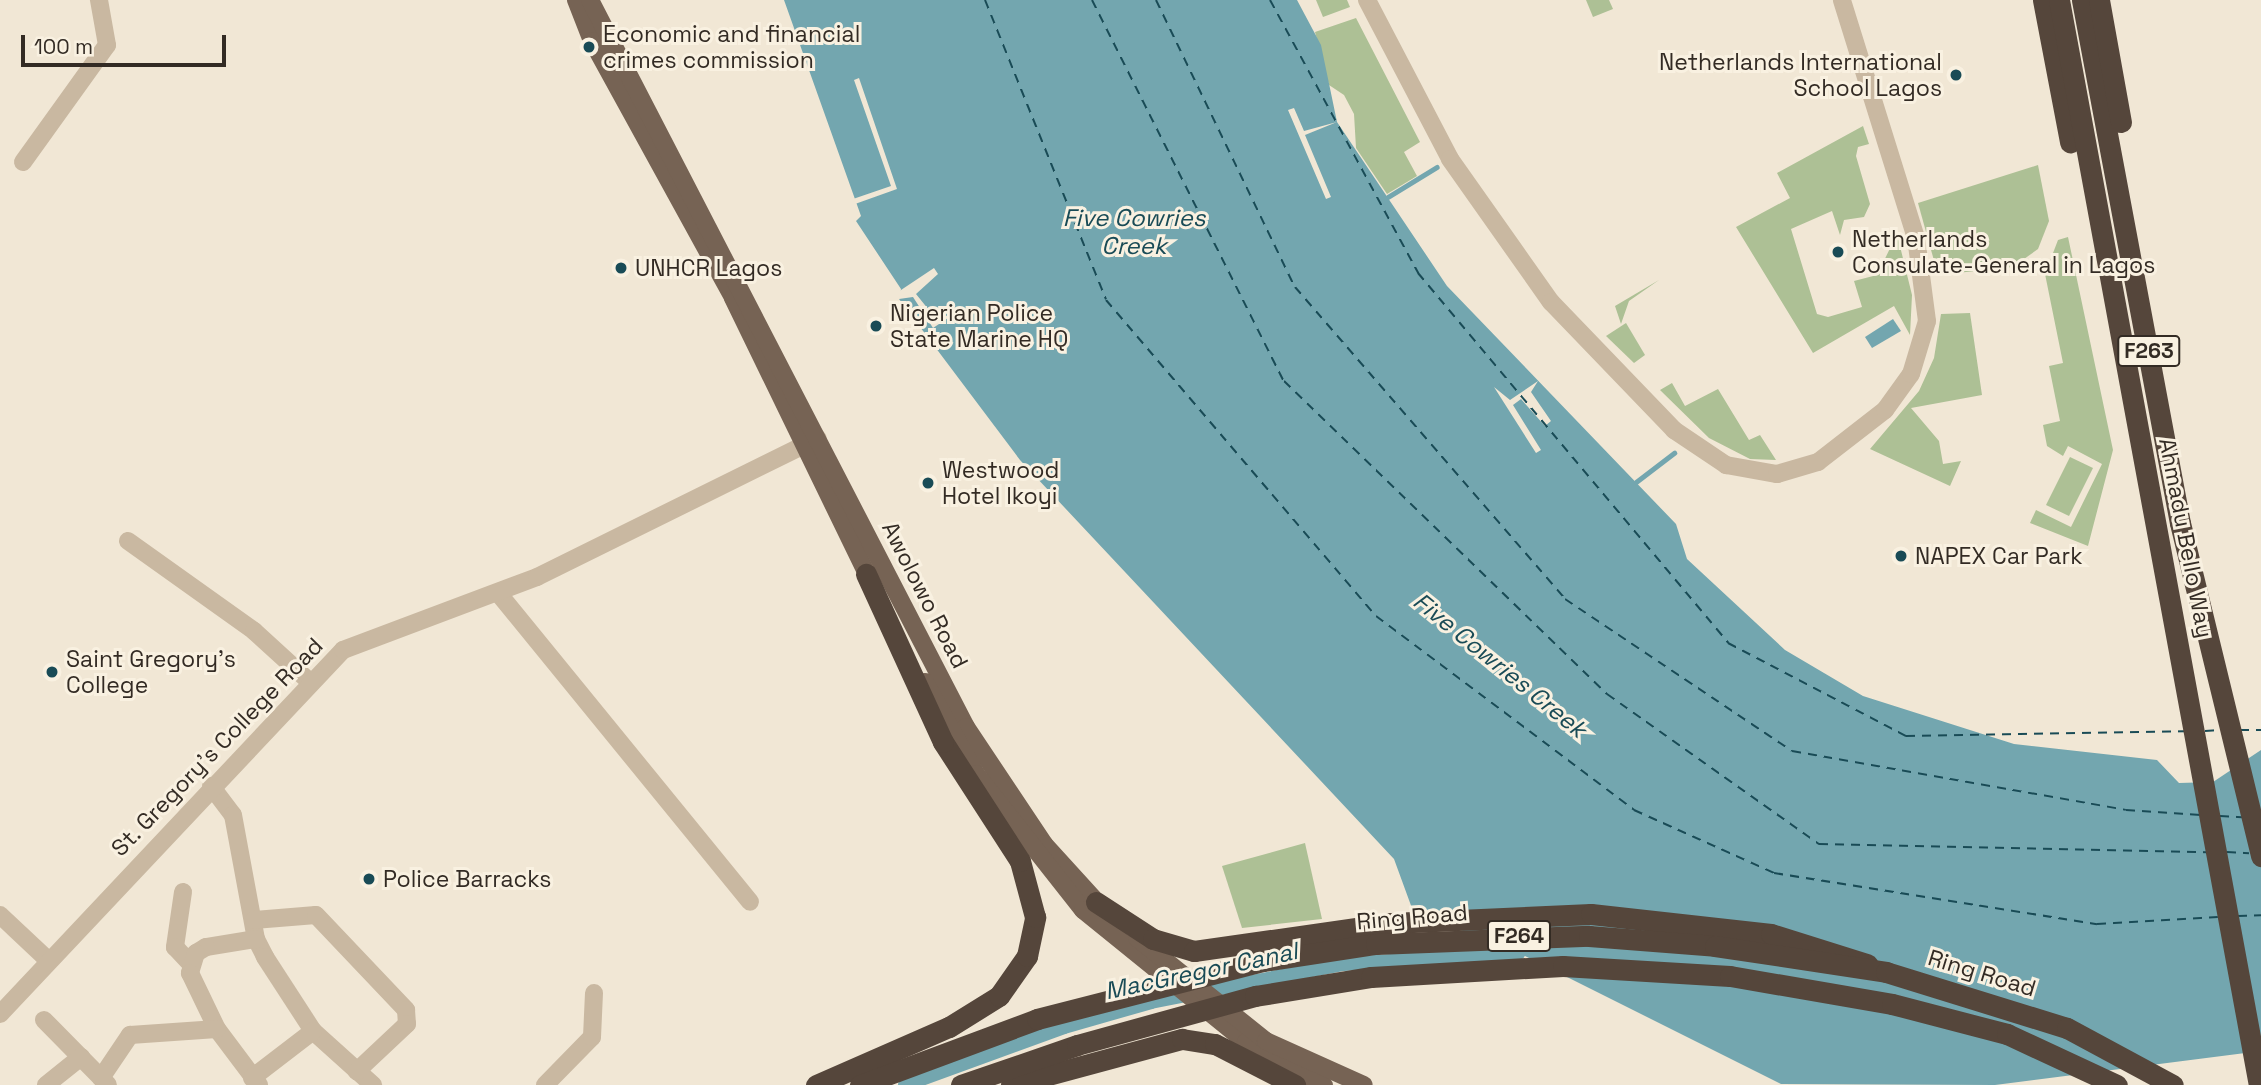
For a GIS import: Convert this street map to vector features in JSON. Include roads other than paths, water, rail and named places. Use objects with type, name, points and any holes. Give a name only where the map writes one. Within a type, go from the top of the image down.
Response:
[{"type":"highway","points":[[2043,0],[2078,185],[2098,222]]},
{"type":"highway","name":"Ahmadu Bello Way","points":[[2059,0],[2259,1085]]},
{"type":"highway","name":"Ahmadu Bello Way","points":[[2082,0],[2123,207],[2180,523],[2261,856]]},
{"type":"highway","points":[[2099,0],[2128,162],[2123,207]]},
{"type":"highway","points":[[816,1085],[969,1015],[999,996],[1027,956],[1035,917],[1027,878],[970,790],[902,662],[866,573]]},
{"type":"highway","points":[[1096,902],[1172,946],[1217,951],[1253,943],[1468,917],[1650,916],[1782,937],[1886,972]]},
{"type":"highway","name":"Ring Road","points":[[860,1085],[1108,998],[1264,961],[1376,944],[1645,938],[1886,972],[2067,1028],[2173,1085]]},
{"type":"highway","name":"F264","points":[[961,1085],[1077,1045],[1255,996],[1371,977],[1563,966],[1716,975],[1880,1002],[2007,1034],[2117,1085]]},
{"type":"highway","points":[[1011,1085],[1182,1039],[1215,1044],[1295,1085]]},
{"type":"main road","name":"Awolowo Road","points":[[576,0],[592,41],[812,440],[966,727],[1044,844],[1096,902],[1176,967],[1226,1019],[1310,1065],[1364,1085]]},
{"type":"main road","name":"Awolowo Road","points":[[590,0],[812,440],[866,573],[976,774],[1016,831],[1083,910],[1158,970],[1324,1085]]},
{"type":"street","points":[[23,162],[107,44],[99,0]]},
{"type":"street","points":[[1367,0],[1450,159],[1551,302],[1674,430],[1726,464],[1777,474],[1818,462],[1885,410],[1911,374],[1927,321],[1916,238],[1842,0]]},
{"type":"street","name":"St. Gregory's College Road","points":[[0,1014],[309,681],[343,650],[499,594],[812,440]]},
{"type":"street","points":[[128,541],[254,631],[309,681]]},
{"type":"street","points":[[499,594],[750,902]]},
{"type":"street","points":[[211,786],[233,815],[256,939],[313,1031],[373,1085]]},
{"type":"street","points":[[183,892],[175,947],[191,964],[196,991],[217,1029],[255,1082],[313,1031]]},
{"type":"street","points":[[0,915],[49,961]]},
{"type":"street","points":[[254,920],[316,915],[348,942],[406,1010],[407,1024],[356,1071]]},
{"type":"street","points":[[191,964],[206,947],[256,939]]},
{"type":"street","points":[[545,1085],[592,1037],[594,993]]},
{"type":"street","points":[[44,1020],[104,1081],[130,1035],[217,1029]]},
{"type":"street","points":[[46,1085],[81,1057]]},
{"type":"water","name":"Five Cowries Creek","points":[[784,0],[1297,0],[1321,45],[1337,122],[1447,286],[1676,524],[1687,559],[1785,650],[1863,696],[2014,744],[2157,760],[2179,783],[2213,782],[2261,750],[2261,1051],[1995,1085],[1781,1084],[1519,953],[1413,911],[1394,859],[1020,460],[899,299],[901,289],[856,221],[861,216]]},
{"type":"water","points":[[1893,319],[1901,331],[1872,348],[1865,337]]},
{"type":"waterway","points":[[1388,197],[1437,167]]},
{"type":"waterway","points":[[1636,482],[1674,453]]},
{"type":"waterway","name":"MacGregor Canal","points":[[905,1085],[1064,1027],[1151,1002],[1343,964],[1519,953]]},
{"type":"place","name":"Economic and financial crimes commission","points":[[589,47]]},
{"type":"place","name":"Netherlands International School Lagos","points":[[1956,75]]},
{"type":"place","name":"Netherlands Consulate-General in Lagos","points":[[1838,252]]},
{"type":"place","name":"UNHCR Lagos","points":[[621,268]]},
{"type":"place","name":"Nigerian Police State Marine HQ","points":[[876,326]]},
{"type":"place","name":"Westwood Hotel Ikoyi","points":[[928,483]]},
{"type":"place","name":"NAPEX Car Park","points":[[1901,556]]},
{"type":"place","name":"Saint Gregory's College","points":[[52,672]]},
{"type":"place","name":"Police Barracks","points":[[369,879]]}]
